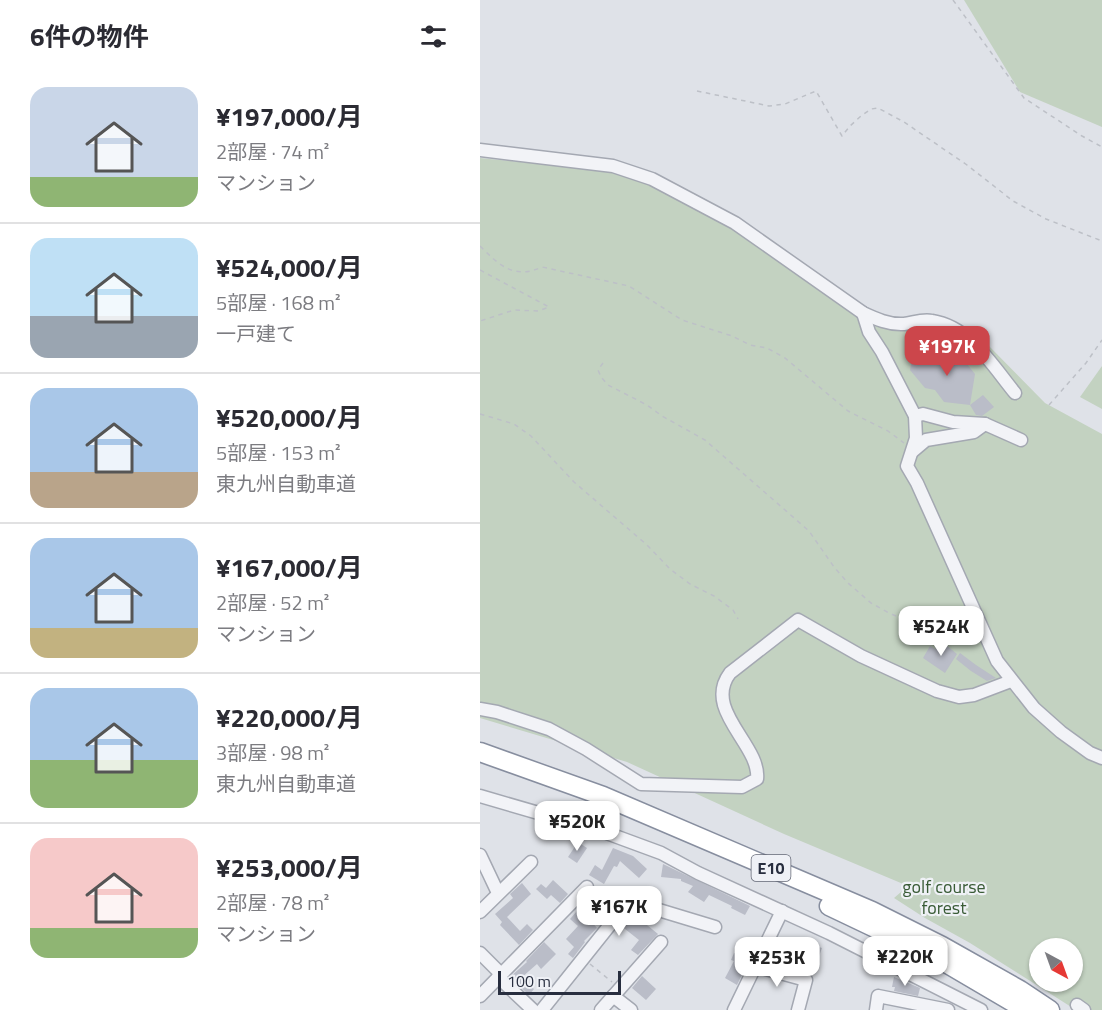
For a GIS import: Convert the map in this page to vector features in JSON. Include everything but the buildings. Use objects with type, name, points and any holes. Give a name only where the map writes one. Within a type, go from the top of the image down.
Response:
[{"type":"highway","name":"E10","points":[[480,752],[603,796],[872,911],[942,946],[1020,990],[1050,1010]]},
{"type":"highway","name":"E10","points":[[480,762],[600,807],[866,922],[934,956],[1026,1010]]},
{"type":"street","points":[[480,150],[613,166],[652,179],[735,223],[863,313],[882,321],[902,324],[930,320],[948,325],[964,334],[980,348],[1015,393]]},
{"type":"street","points":[[863,313],[869,332],[915,416],[916,438],[907,466],[917,483],[997,661],[1034,708],[1061,732],[1090,753],[1102,758]]},
{"type":"street","points":[[915,416],[923,414],[953,422],[985,424],[1021,440]]},
{"type":"street","points":[[910,454],[926,440],[974,432],[985,424]]},
{"type":"street","points":[[480,709],[497,712],[549,729],[586,749],[641,784],[742,787],[756,779],[758,771],[722,699],[723,682],[730,673],[798,620],[861,656],[937,691],[959,697],[974,695],[1011,681]]},
{"type":"street","points":[[480,796],[604,832],[661,854],[876,956],[968,1007],[981,1010]]},
{"type":"street","points":[[480,855],[498,893]]},
{"type":"street","points":[[480,912],[531,862]]},
{"type":"street","points":[[480,996],[587,886]]},
{"type":"street","points":[[542,1010],[629,901],[715,927]]},
{"type":"street","points":[[734,1010],[782,911]]},
{"type":"street","points":[[601,1010],[660,942]]},
{"type":"street","points":[[480,953],[533,1010]]},
{"type":"street","points":[[755,966],[806,980],[798,1010]]},
{"type":"street","points":[[616,992],[631,1010]]},
{"type":"street","points":[[876,1010],[878,996],[948,1010]]},
{"type":"path","points":[[953,0],[1024,98],[1102,147]]},
{"type":"path","points":[[697,92],[769,106],[785,104],[816,91],[842,136],[861,116],[871,109],[878,108],[904,122],[967,165],[1013,201],[1046,219],[1102,241]]},
{"type":"path","points":[[480,246],[508,269],[530,273],[542,267],[629,286],[682,320],[732,336],[750,345],[767,348],[785,358],[848,411],[888,431],[904,442],[910,454]]},
{"type":"path","points":[[480,270],[549,307],[538,311],[514,310],[480,321]]},
{"type":"path","points":[[1049,405],[1086,363],[1102,340]]},
{"type":"path","points":[[603,363],[598,370],[609,385],[705,440],[809,531],[834,567],[871,603],[913,623],[931,621],[945,611],[971,604]]},
{"type":"path","points":[[480,414],[514,424],[531,436],[574,482],[647,545],[670,569],[690,584],[714,596],[733,610],[738,619]]},
{"type":"path","points":[[584,958],[616,992]]},
{"type":"green space","points":[[964,0],[1102,0],[1102,127],[1020,92]]},
{"type":"green space","name":"golf course forest","points":[[480,158],[619,172],[652,182],[882,316],[897,319],[940,317],[986,343],[1045,403],[1102,434],[1102,1010],[1076,1010],[1048,992],[1083,992],[1083,938],[1029,938],[1029,980],[894,898],[908,886],[784,834],[627,762],[480,718]]},
{"type":"green space","points":[[1102,366],[1102,409],[1080,397]]}]
